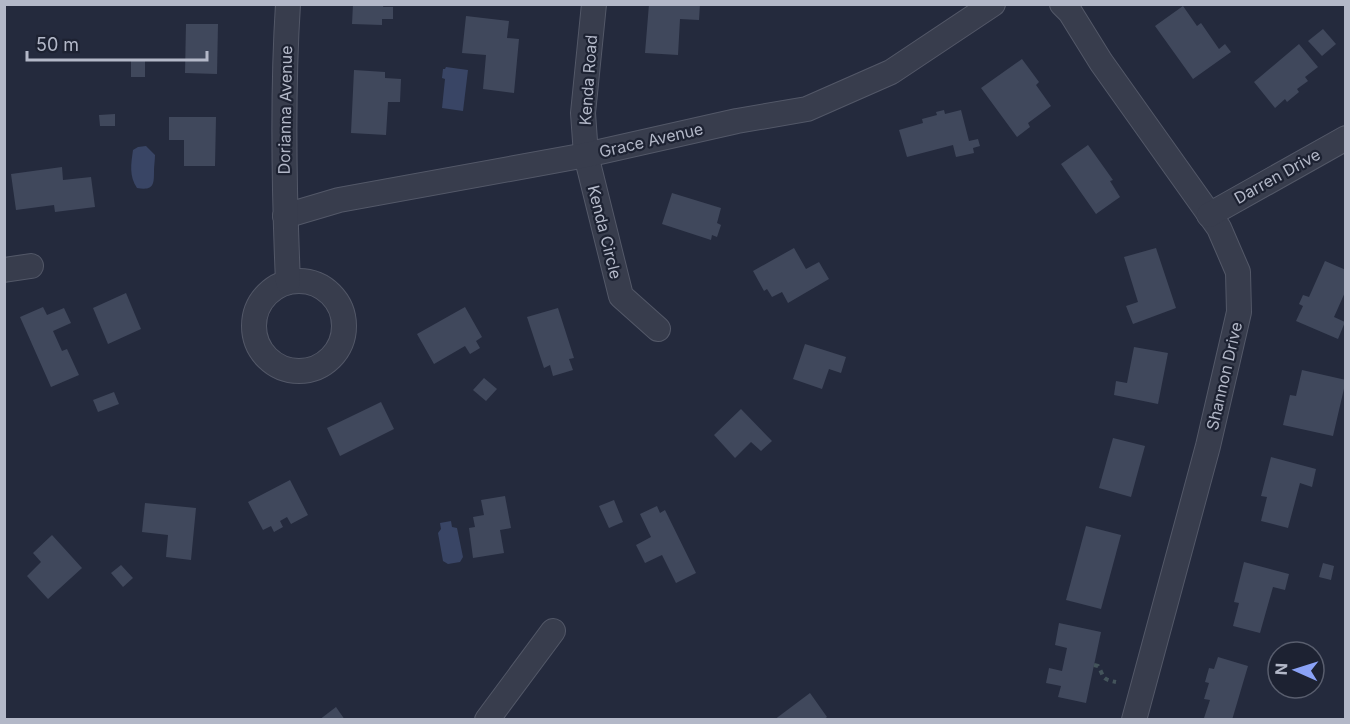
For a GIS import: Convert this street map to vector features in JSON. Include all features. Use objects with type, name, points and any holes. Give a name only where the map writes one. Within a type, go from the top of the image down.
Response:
[{"type":"street","name":"Dorianna Avenue","points":[[288,4],[284,150],[288,282]]},
{"type":"street","name":"Kenda Road","points":[[586,155],[583,113],[594,4]]},
{"type":"street","name":"Grace Avenue","points":[[285,216],[339,200],[586,155],[737,121],[807,109],[891,72],[993,4]]},
{"type":"street","name":"Shannon Drive","points":[[1062,4],[1070,12],[1101,63],[1219,228],[1238,272],[1239,312],[1208,446],[1134,720]]},
{"type":"street","name":"Darren Drive","points":[[1209,214],[1346,138]]},
{"type":"street","name":"Kenda Circle","points":[[586,155],[621,296],[658,329]]},
{"type":"street","points":[[4,270],[31,266]]},
{"type":"street","points":[[487,720],[553,631]]},
{"type":"path","points":[[1094,665],[1098,666],[1102,676],[1107,680],[1116,682]]},
{"type":"water","points":[[446,67],[468,70],[463,111],[442,108],[445,79],[442,78],[443,69]]},
{"type":"water","points":[[146,146],[155,155],[153,183],[147,188],[137,188],[131,165],[133,150]]},
{"type":"water","points":[[451,521],[452,527],[457,528],[463,557],[460,562],[448,564],[443,561],[438,533],[441,529],[440,523]]},
{"type":"building","points":[[353,4],[384,4],[383,7],[393,7],[393,19],[382,19],[382,25],[352,24]]},
{"type":"building","points":[[649,4],[700,4],[699,20],[680,19],[678,55],[645,53]]},
{"type":"building","points":[[1183,6],[1197,26],[1201,23],[1219,49],[1225,44],[1231,52],[1193,79],[1155,26]]},
{"type":"building","points":[[466,16],[509,21],[507,38],[519,39],[514,93],[483,89],[486,55],[462,53]]},
{"type":"building","points":[[186,24],[218,24],[217,74],[185,73]]},
{"type":"building","points":[[1323,29],[1336,44],[1322,56],[1308,41]]},
{"type":"building","points":[[1299,44],[1318,67],[1305,77],[1308,81],[1297,89],[1299,92],[1287,102],[1285,99],[1275,108],[1254,82]]},
{"type":"building","points":[[145,59],[145,77],[131,77],[131,60]]},
{"type":"building","points":[[1022,59],[1039,82],[1036,85],[1051,106],[1028,123],[1030,127],[1017,137],[981,88]]},
{"type":"building","points":[[354,70],[385,72],[385,78],[401,79],[400,102],[388,102],[386,135],[351,133]]},
{"type":"building","points":[[944,110],[945,114],[961,110],[969,141],[978,139],[980,146],[973,148],[974,153],[956,157],[953,145],[907,157],[899,130],[923,123],[922,119],[937,115],[936,112]]},
{"type":"building","points":[[115,114],[115,126],[100,126],[99,115]]},
{"type":"building","points":[[169,117],[216,117],[215,166],[184,166],[184,140],[169,140]]},
{"type":"building","points":[[1088,145],[1113,180],[1110,181],[1120,197],[1096,214],[1061,164]]},
{"type":"building","points":[[62,167],[63,180],[91,177],[95,207],[55,212],[54,205],[16,210],[11,174]]},
{"type":"building","points":[[672,193],[721,208],[717,223],[721,225],[717,237],[712,235],[711,240],[662,224]]},
{"type":"building","points":[[794,248],[806,269],[819,262],[829,279],[788,303],[782,292],[772,297],[767,289],[764,291],[753,271]]},
{"type":"building","points":[[1156,248],[1176,308],[1133,324],[1126,306],[1138,302],[1124,257]]},
{"type":"building","points":[[1325,261],[1346,270],[1346,290],[1334,317],[1345,322],[1338,339],[1296,321],[1303,306],[1299,304],[1303,295],[1309,297]]},
{"type":"building","points":[[126,293],[141,329],[108,344],[93,308]]},
{"type":"building","points":[[43,307],[47,315],[64,308],[71,323],[53,331],[62,351],[67,349],[79,375],[51,387],[20,317]]},
{"type":"building","points":[[465,307],[482,337],[476,341],[480,348],[470,354],[465,346],[434,364],[417,334]]},
{"type":"building","points":[[558,308],[574,358],[569,359],[573,370],[553,376],[550,365],[544,368],[527,317]]},
{"type":"building","points":[[805,344],[846,357],[841,373],[829,369],[822,389],[793,379]]},
{"type":"building","points":[[1134,347],[1168,353],[1158,404],[1114,395],[1116,381],[1127,383]]},
{"type":"building","points":[[1302,370],[1346,380],[1333,436],[1283,425],[1290,395],[1296,396]]},
{"type":"building","points":[[484,378],[497,389],[486,401],[473,390]]},
{"type":"building","points":[[114,392],[119,404],[98,412],[93,400]]},
{"type":"building","points":[[381,402],[394,429],[340,456],[327,428]]},
{"type":"building","points":[[741,409],[772,441],[761,451],[751,442],[735,458],[714,435]]},
{"type":"building","points":[[1113,438],[1145,446],[1131,497],[1099,488]]},
{"type":"building","points":[[1271,457],[1316,469],[1312,487],[1300,483],[1288,528],[1261,521],[1267,497],[1261,496]]},
{"type":"building","points":[[290,480],[308,515],[291,524],[287,517],[280,521],[283,527],[274,532],[271,526],[263,530],[248,502]]},
{"type":"building","points":[[505,496],[511,528],[500,530],[504,553],[473,558],[469,528],[475,527],[473,517],[484,515],[481,500]]},
{"type":"building","points":[[614,500],[623,522],[609,528],[599,506]]},
{"type":"building","points":[[145,503],[196,508],[191,560],[166,557],[168,535],[142,532]]},
{"type":"building","points":[[657,506],[660,513],[665,510],[696,573],[676,583],[662,555],[645,563],[636,545],[651,537],[640,514]]},
{"type":"building","points":[[1086,526],[1121,535],[1101,609],[1066,600]]},
{"type":"building","points":[[52,535],[82,568],[48,599],[27,576],[41,562],[33,553]]},
{"type":"building","points":[[1244,562],[1289,574],[1285,590],[1273,587],[1260,633],[1233,626],[1239,603],[1234,602]]},
{"type":"building","points":[[1323,563],[1334,566],[1331,580],[1319,577]]},
{"type":"building","points":[[121,565],[133,578],[123,587],[111,573]]},
{"type":"building","points":[[1059,623],[1101,632],[1086,703],[1058,697],[1061,686],[1046,683],[1049,668],[1062,671],[1067,648],[1055,645]]},
{"type":"building","points":[[1218,657],[1248,666],[1232,720],[1204,718],[1210,700],[1204,699],[1209,683],[1205,682],[1209,668],[1214,669]]},
{"type":"building","points":[[810,693],[827,717],[823,720],[774,720]]},
{"type":"building","points":[[336,707],[345,720],[319,720]]}]
